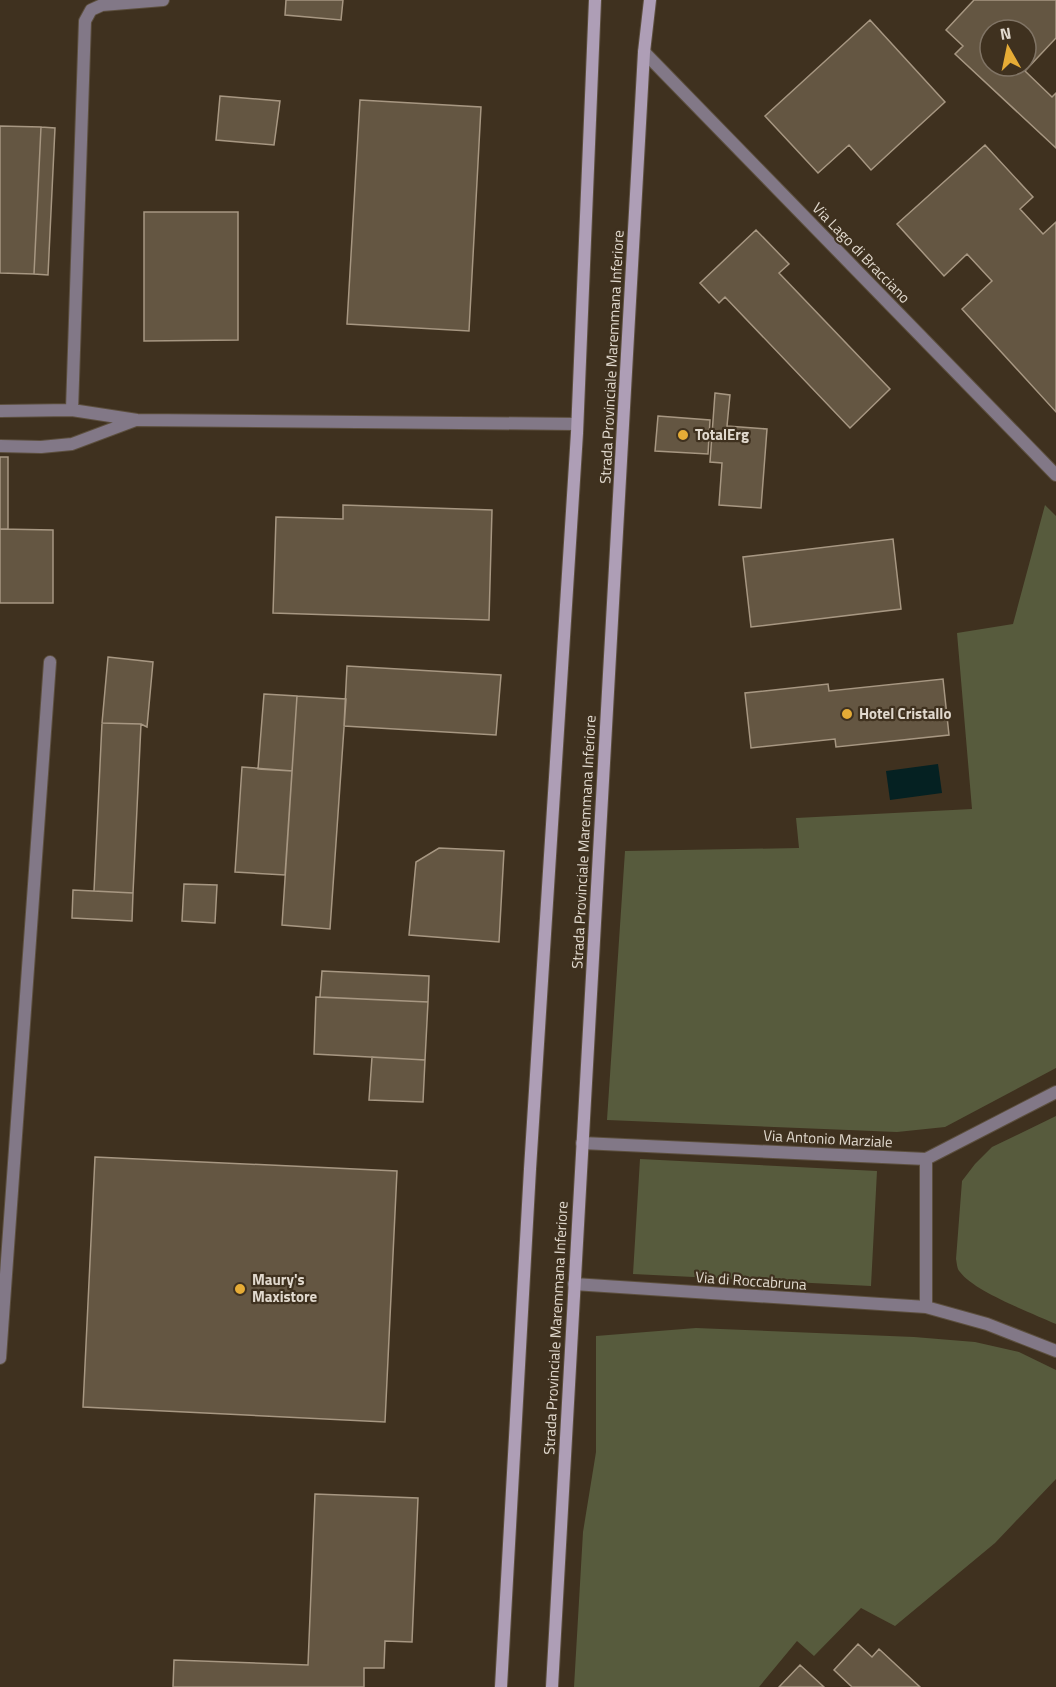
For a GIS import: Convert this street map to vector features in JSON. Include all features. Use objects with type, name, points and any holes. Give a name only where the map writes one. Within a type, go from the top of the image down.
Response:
[{"type":"main road","name":"Strada Provinciale Maremmana Inferiore","points":[[501,1687],[529,1181],[577,424],[595,0]]},
{"type":"main road","name":"Strada Provinciale Maremmana Inferiore","points":[[552,1687],[644,52],[650,0]]},
{"type":"street","points":[[72,410],[85,21],[91,10],[102,5],[163,0]]},
{"type":"street","name":"Via Lago di Bracciano","points":[[644,52],[1056,475]]},
{"type":"street","points":[[0,411],[72,410],[137,420],[577,424]]},
{"type":"street","points":[[0,446],[40,447],[72,444],[137,420]]},
{"type":"street","points":[[0,1358],[50,662]]},
{"type":"street","name":"Via Antonio Marziale","points":[[582,1143],[926,1159],[1056,1092]]},
{"type":"street","points":[[926,1159],[926,1307]]},
{"type":"street","name":"Via di Roccabruna","points":[[574,1284],[926,1307],[987,1324],[1056,1351]]},
{"type":"green space","points":[[1045,505],[1056,516],[1056,1068],[945,1127],[897,1132],[607,1120],[625,851],[799,848],[796,818],[972,809],[957,633],[1013,624]]},
{"type":"green space","points":[[1056,1116],[1056,1324],[1005,1301],[967,1280],[959,1271],[956,1259],[962,1181],[992,1147]]},
{"type":"green space","points":[[640,1159],[877,1171],[871,1286],[633,1274]]},
{"type":"green space","points":[[696,1328],[914,1337],[975,1342],[1019,1352],[1056,1370],[1056,1479],[995,1543],[895,1626],[861,1608],[814,1656],[797,1641],[759,1687],[574,1687],[583,1532],[596,1452],[596,1336]]},
{"type":"water","points":[[938,764],[942,793],[890,800],[886,771]]},
{"type":"building","points":[[286,0],[343,0],[341,20],[285,15]]},
{"type":"building","points":[[974,0],[1056,0],[1056,38],[1038,57],[1038,18],[978,18],[978,75],[955,54],[963,46],[946,30]]},
{"type":"building","points":[[870,20],[945,102],[871,170],[849,145],[818,173],[765,116]]},
{"type":"building","points":[[981,78],[1032,78],[1052,97],[1056,93],[1056,148]]},
{"type":"building","points":[[220,96],[280,101],[274,145],[216,140]]},
{"type":"building","points":[[360,100],[481,107],[469,331],[347,324]]},
{"type":"building","points":[[0,126],[41,127],[34,274],[0,273]]},
{"type":"building","points":[[41,127],[55,128],[48,275],[34,274]]},
{"type":"building","points":[[985,145],[1033,197],[1020,209],[1043,234],[1056,222],[1056,412],[962,309],[992,281],[967,254],[944,276],[897,224]]},
{"type":"building","points":[[144,212],[238,212],[238,340],[144,341]]},
{"type":"building","points":[[756,230],[789,264],[779,273],[890,389],[850,428],[725,297],[719,303],[700,283]]},
{"type":"building","points":[[715,393],[730,395],[727,426],[767,429],[761,508],[719,505],[722,463],[710,462]]},
{"type":"building","name":"TotalErg","points":[[658,416],[710,420],[708,454],[655,451]]},
{"type":"building","points":[[0,457],[8,457],[8,529],[0,529]]},
{"type":"building","points":[[343,505],[492,510],[489,620],[273,613],[276,517],[343,519]]},
{"type":"building","points":[[0,529],[53,530],[53,603],[0,603]]},
{"type":"building","points":[[893,539],[901,609],[751,627],[743,557]]},
{"type":"building","points":[[108,657],[153,662],[147,727],[141,724],[102,723]]},
{"type":"building","points":[[347,666],[501,675],[496,735],[344,726]]},
{"type":"building","name":"Hotel Cristallo","points":[[943,679],[949,735],[836,747],[835,739],[751,748],[745,693],[828,684],[829,691]]},
{"type":"building","points":[[264,694],[297,696],[292,771],[258,769]]},
{"type":"building","points":[[297,696],[346,699],[330,929],[282,925]]},
{"type":"building","points":[[102,723],[141,724],[133,893],[94,891]]},
{"type":"building","points":[[242,767],[292,771],[285,875],[235,872]]},
{"type":"building","points":[[439,848],[504,851],[499,942],[409,935],[416,862]]},
{"type":"building","points":[[184,884],[217,885],[215,923],[182,921]]},
{"type":"building","points":[[73,890],[133,893],[132,921],[72,918]]},
{"type":"building","points":[[322,971],[429,976],[428,1002],[320,997]]},
{"type":"building","points":[[316,997],[428,1002],[425,1060],[314,1054]]},
{"type":"building","points":[[372,1057],[425,1060],[423,1102],[369,1100]]},
{"type":"building","name":"Maury's Maxistore","points":[[95,1157],[397,1171],[385,1422],[83,1407]]},
{"type":"building","points":[[315,1494],[418,1498],[412,1642],[385,1641],[384,1668],[364,1668],[364,1687],[173,1687],[174,1660],[308,1665]]},
{"type":"building","points":[[858,1644],[872,1657],[879,1649],[920,1687],[852,1687],[834,1670]]},
{"type":"building","points":[[800,1665],[824,1687],[779,1687]]},
{"type":"place","name":"TotalErg","points":[[683,435]]},
{"type":"place","name":"Hotel Cristallo","points":[[847,714]]},
{"type":"place","name":"Maury's Maxistore","points":[[240,1289]]}]
